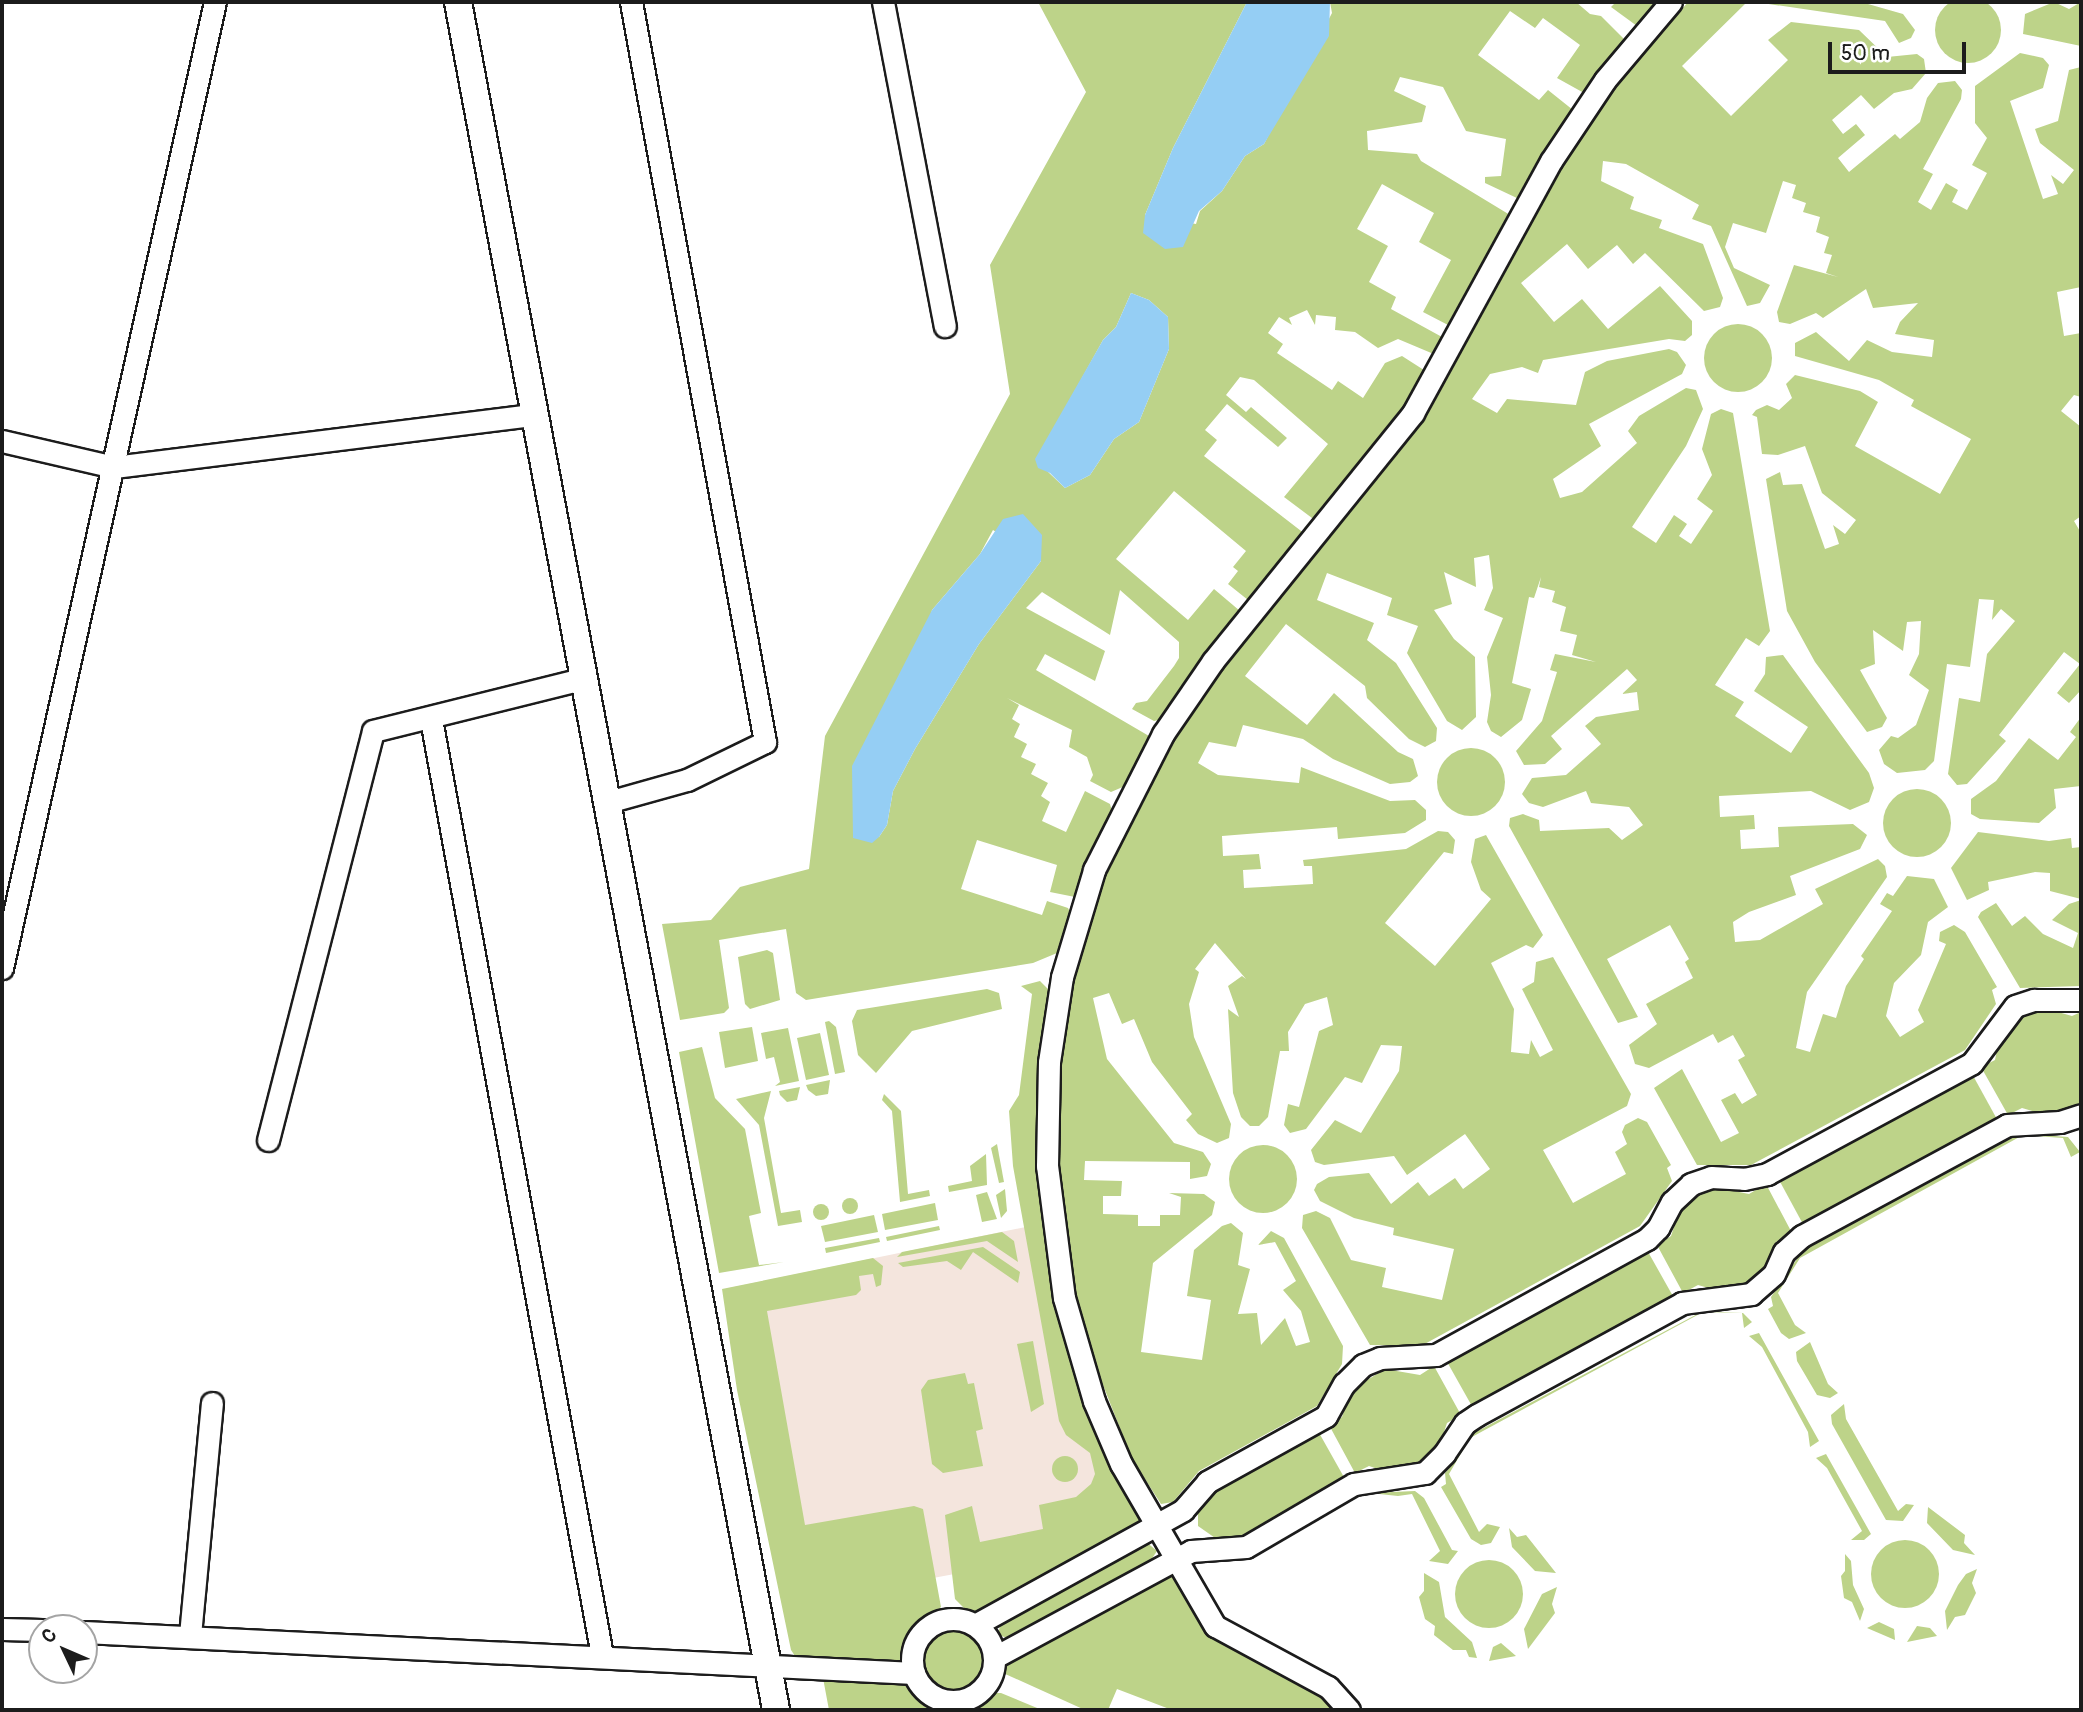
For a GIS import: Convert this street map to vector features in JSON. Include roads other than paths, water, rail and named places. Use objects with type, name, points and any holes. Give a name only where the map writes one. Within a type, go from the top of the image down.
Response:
[{"type":"street","points":[[2,968],[215,2]]},
{"type":"street","points":[[458,2],[532,415],[608,802],[776,1710]]},
{"type":"street","points":[[608,802],[687,780],[765,743],[631,2]]},
{"type":"street","points":[[883,2],[945,326]]},
{"type":"street","points":[[1349,1710],[1328,1687],[1221,1632],[1121,1464],[1094,1401],[1070,1322],[1054,1234],[1045,1127],[1049,1062],[1062,976],[1081,906],[1110,834],[1163,734],[1213,661],[1413,413],[1551,161],[1605,80],[1671,2]]},
{"type":"street","points":[[2,441],[114,467],[532,415]]},
{"type":"street","points":[[268,1140],[373,731],[431,719],[582,679]]},
{"type":"street","points":[[431,719],[602,1655]]},
{"type":"street","points":[[975,1625],[1183,1510],[1207,1482],[1326,1416],[1344,1384],[1363,1365],[1380,1358],[1436,1355],[1647,1239],[1658,1228],[1672,1202],[1691,1184],[1711,1177],[1744,1179],[1767,1174],[1972,1063],[2004,1014],[2015,1006],[2034,1000],[2081,1000]]},
{"type":"street","points":[[995,1657],[1175,1558],[1198,1549],[1228,1551],[1246,1547],[1365,1480],[1407,1479],[1425,1473],[1444,1454],[1465,1423],[1501,1402],[1682,1303],[1751,1294],[1774,1274],[1784,1252],[1802,1236],[2007,1125],[2060,1122],[2081,1115]]},
{"type":"street","points":[[190,1635],[212,1403]]},
{"type":"street","points":[[951,1618],[975,1625],[989,1638],[995,1657],[988,1683],[968,1699],[953,1702],[929,1694],[914,1673],[913,1648],[927,1627],[951,1618]]},
{"type":"street","points":[[2,1629],[28,1630]]},
{"type":"street","points":[[98,1632],[602,1655],[768,1669],[914,1673]]},
{"type":"water","points":[[1247,2],[1330,2],[1329,36],[1264,144],[1245,156],[1222,191],[1199,211],[1183,247],[1165,249],[1143,233],[1145,215],[1173,148]]},
{"type":"water","points":[[1131,293],[1149,300],[1168,317],[1169,349],[1139,422],[1114,439],[1090,475],[1065,488],[1050,473],[1038,468],[1035,459],[1103,340],[1116,327]]},
{"type":"water","points":[[1023,514],[1042,535],[1041,561],[979,644],[915,749],[893,791],[887,825],[879,837],[872,843],[853,838],[852,766],[932,610],[980,554],[1003,519]]}]
